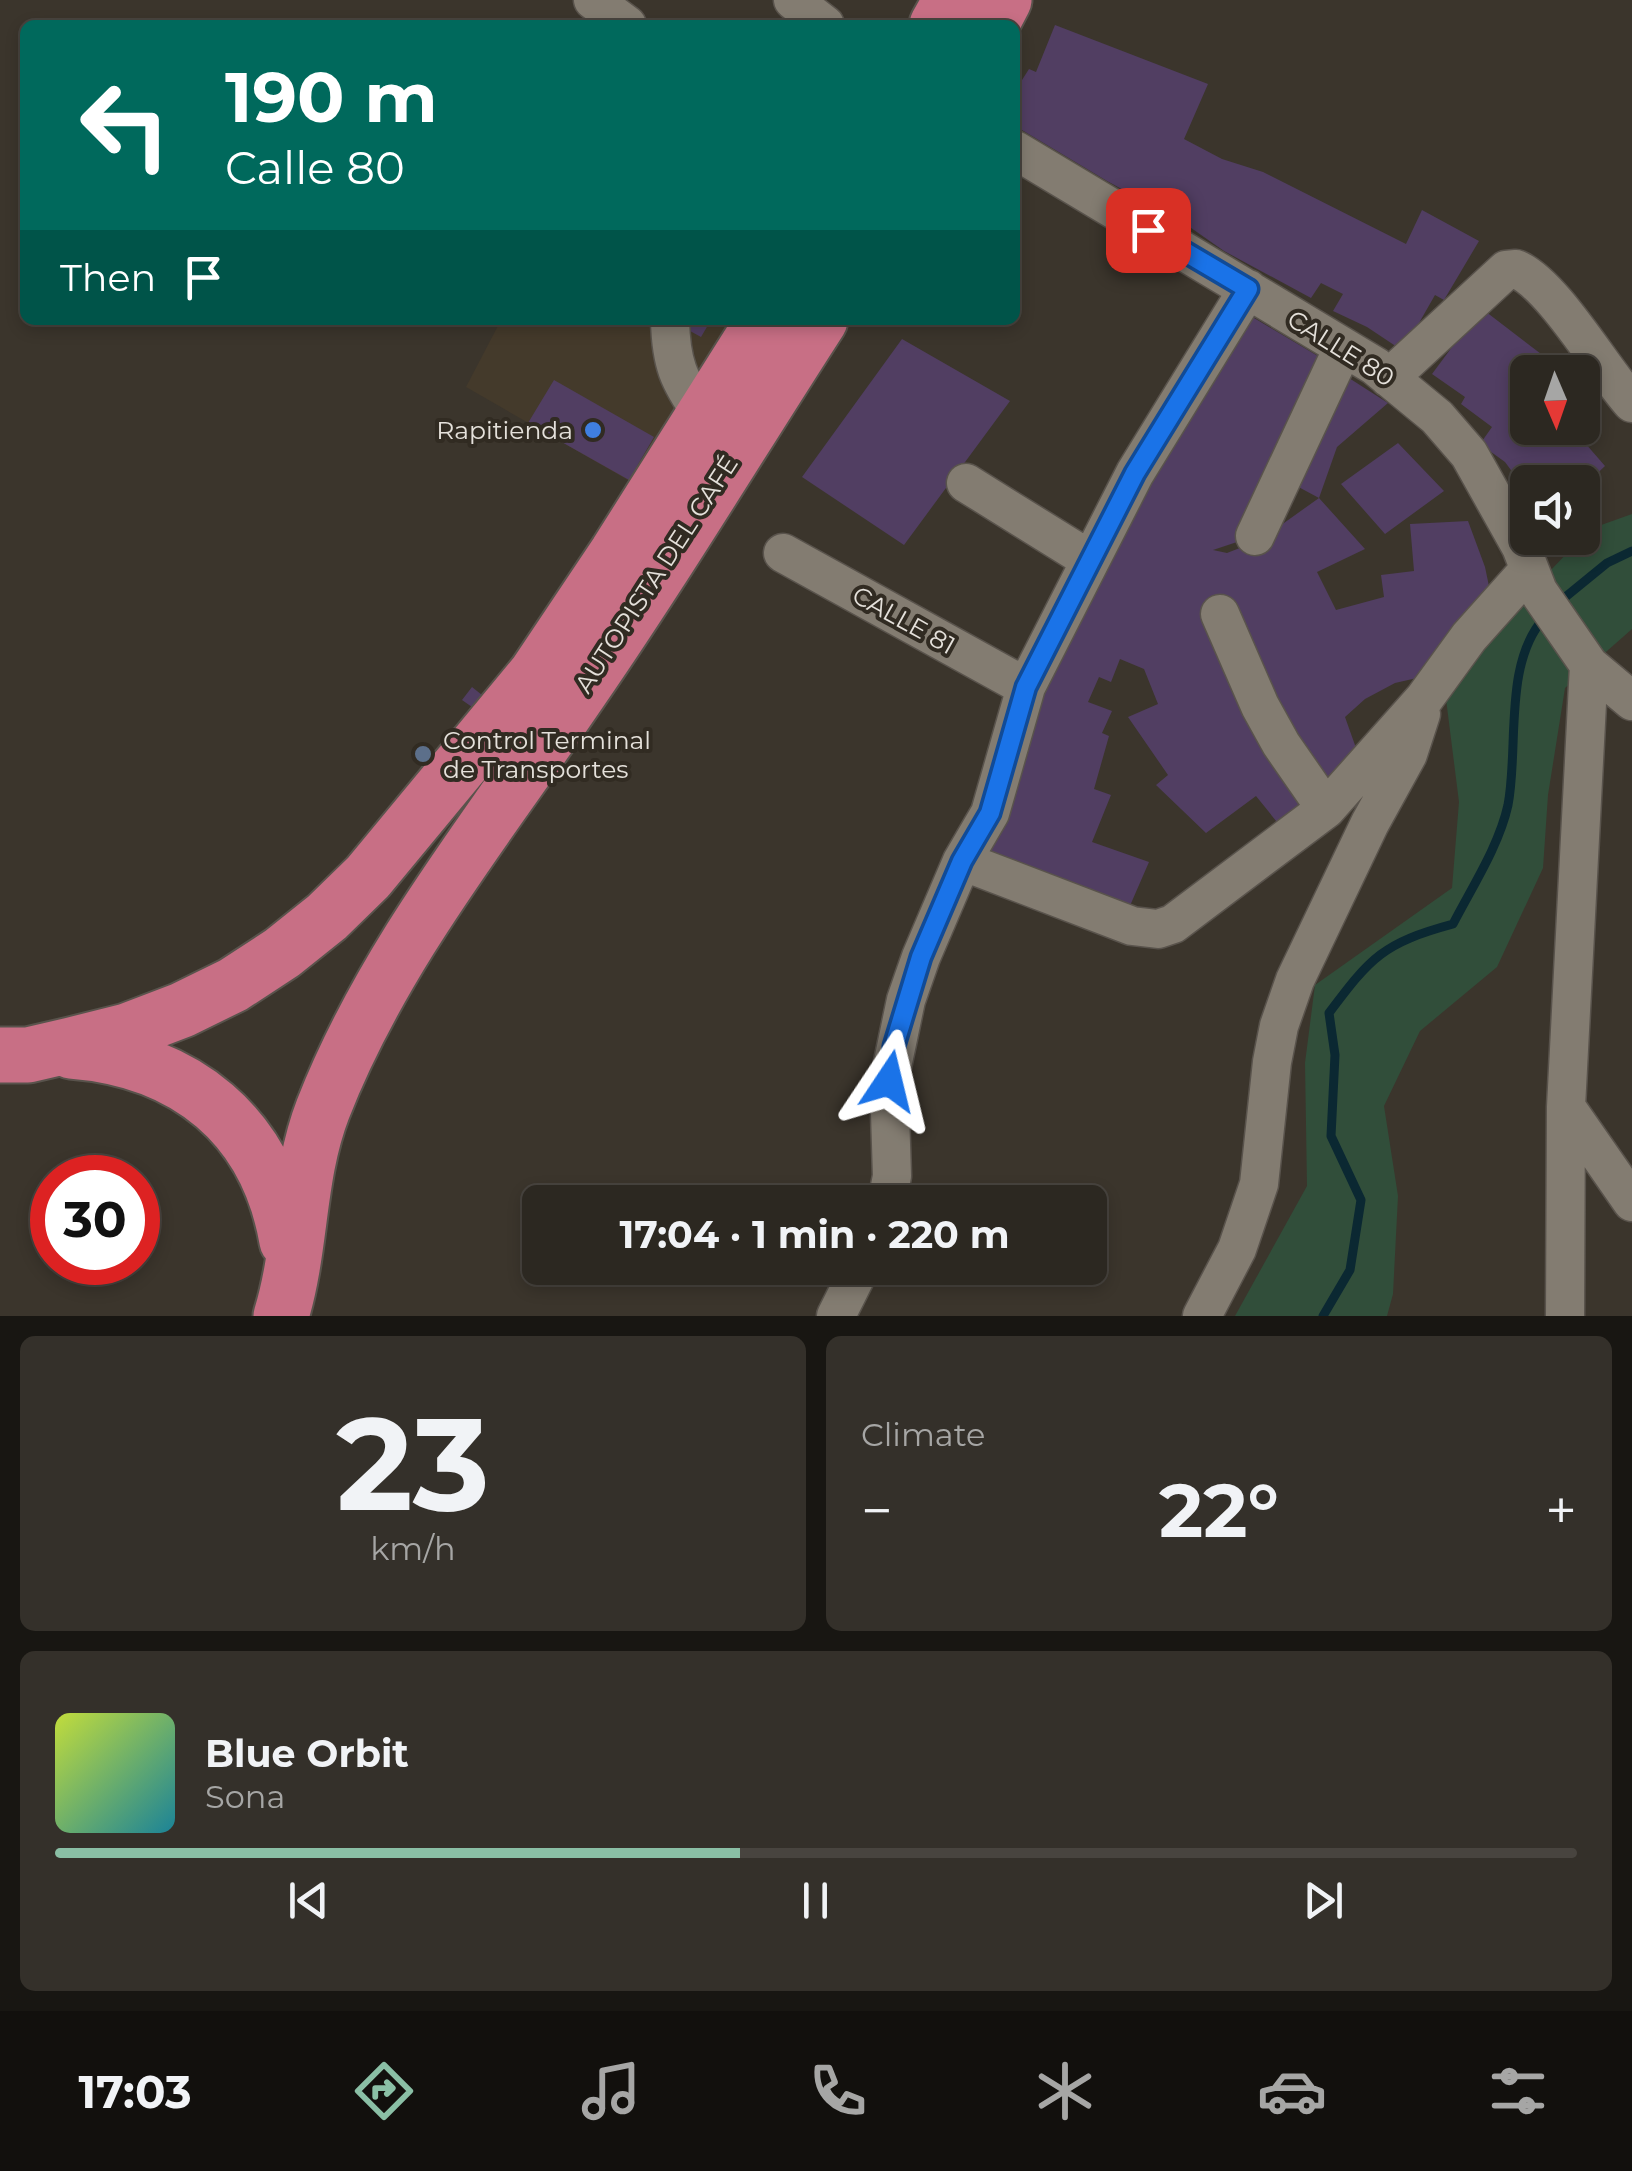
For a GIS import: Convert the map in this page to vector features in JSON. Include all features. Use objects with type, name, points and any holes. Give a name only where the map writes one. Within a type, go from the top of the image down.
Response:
[{"type":"highway","name":"AUTOPISTA DEL CAFÉ","points":[[9,1058],[127,1031],[182,1010],[282,953],[327,917],[368,876],[536,674],[761,325]]},
{"type":"highway","name":"AUTOPISTA DEL CAFÉ","points":[[284,1305],[302,1186],[322,1110],[362,1026],[408,945],[576,698],[817,325]]},
{"type":"highway","points":[[9,1058],[69,1051],[110,1054],[186,1084],[219,1109],[247,1139],[268,1174],[289,1252],[284,1305]]},
{"type":"street","points":[[592,0],[620,20]]},
{"type":"street","points":[[794,0],[820,20]]},
{"type":"street","name":"CALLE 80","points":[[1020,153],[1343,348],[1390,378],[1437,417],[1469,454],[1521,547],[1533,581],[1582,652],[1632,701]]},
{"type":"street","points":[[1390,378],[1506,270],[1516,269],[1538,284],[1558,307],[1632,403]]},
{"type":"street","points":[[890,1185],[889,1081],[894,1046],[921,957],[962,861],[990,813],[1026,687],[1135,473],[1248,289]]},
{"type":"street","points":[[670,325],[671,352],[680,384],[703,415]]},
{"type":"street","points":[[1256,536],[1343,348]]},
{"type":"street","points":[[966,483],[1090,560]]},
{"type":"street","name":"CALLE 81","points":[[783,553],[1026,687]]},
{"type":"street","points":[[962,861],[1132,926],[1158,929],[1172,924],[1326,809],[1424,698],[1469,637],[1533,581]]},
{"type":"street","points":[[1220,614],[1260,706],[1326,809]]},
{"type":"street","points":[[1565,1316],[1566,1107],[1582,652]]},
{"type":"street","points":[[1202,1316],[1237,1249],[1258,1184],[1272,1062],[1294,980],[1370,822],[1408,754],[1418,730],[1424,698]]},
{"type":"street","points":[[1566,1107],[1632,1202]]},
{"type":"street","points":[[836,1316],[852,1285]]},
{"type":"shaded area","points":[[498,325],[761,325],[652,494],[466,387]]},
{"type":"green space","points":[[1632,514],[1632,629],[1565,688],[1548,795],[1543,868],[1497,967],[1420,1031],[1384,1106],[1398,1196],[1393,1294],[1387,1316],[1235,1316],[1307,1186],[1305,1063],[1315,985],[1452,888],[1459,802],[1446,699],[1492,632],[1565,555],[1600,555],[1600,525]]},
{"type":"building","points":[[1055,25],[1208,84],[1184,139],[1222,159],[1263,172],[1406,244],[1422,210],[1479,241],[1444,300],[1435,295],[1403,351],[1333,311],[1343,294],[1321,283],[1311,298],[1224,251],[1184,223],[1020,129],[1020,83],[1029,69],[1036,72]]},
{"type":"building","points":[[1481,308],[1542,355],[1510,355],[1510,445],[1587,445],[1605,466],[1600,471],[1600,465],[1510,465],[1510,469],[1480,444],[1492,427],[1461,404],[1465,397],[1432,374]]},
{"type":"building","points":[[1249,315],[1333,365],[1255,536],[1213,550],[1227,553],[1260,540],[1319,498],[1365,549],[1317,572],[1336,610],[1384,597],[1381,575],[1414,571],[1410,524],[1468,521],[1490,591],[1461,617],[1458,646],[1432,654],[1430,675],[1395,683],[1365,699],[1345,717],[1361,762],[1314,784],[1316,810],[1285,832],[1256,796],[1206,833],[1156,785],[1168,775],[1128,717],[1158,704],[1144,669],[1120,659],[1111,682],[1099,677],[1088,702],[1112,711],[1102,733],[1109,736],[1094,789],[1111,795],[1092,842],[1149,862],[1129,908],[982,856],[1057,660],[1111,551]]},
{"type":"building","points":[[679,325],[708,325],[701,337]]},
{"type":"building","points":[[902,339],[1010,401],[904,545],[802,477]]},
{"type":"building","points":[[1338,371],[1388,403],[1337,447],[1319,498],[1291,483]]},
{"type":"building","points":[[554,380],[654,437],[629,480],[528,423]]},
{"type":"building","points":[[1398,443],[1444,491],[1385,534],[1341,484]]},
{"type":"building","points":[[472,687],[482,695],[472,707],[462,700]]},
{"type":"building","name":"Control Terminal de Transportes","points":[[424,742],[435,751],[422,766],[412,758]]},
{"type":"waterway","points":[[1558,603],[1607,563],[1632,551]]},
{"type":"waterway","points":[[1323,1316],[1350,1270],[1361,1200],[1331,1136],[1335,1055],[1329,1013],[1380,955],[1410,938],[1453,924],[1504,820],[1511,782],[1517,682],[1531,637],[1544,618]]},
{"type":"place","name":"Rapitienda","points":[[593,430]]},
{"type":"place","name":"Control Terminal de Transportes","points":[[423,754]]},
{"type":"route","points":[[889,1081],[906,1000],[962,861],[990,813],[1026,687],[1135,473],[1248,289],[1148,230]]}]
